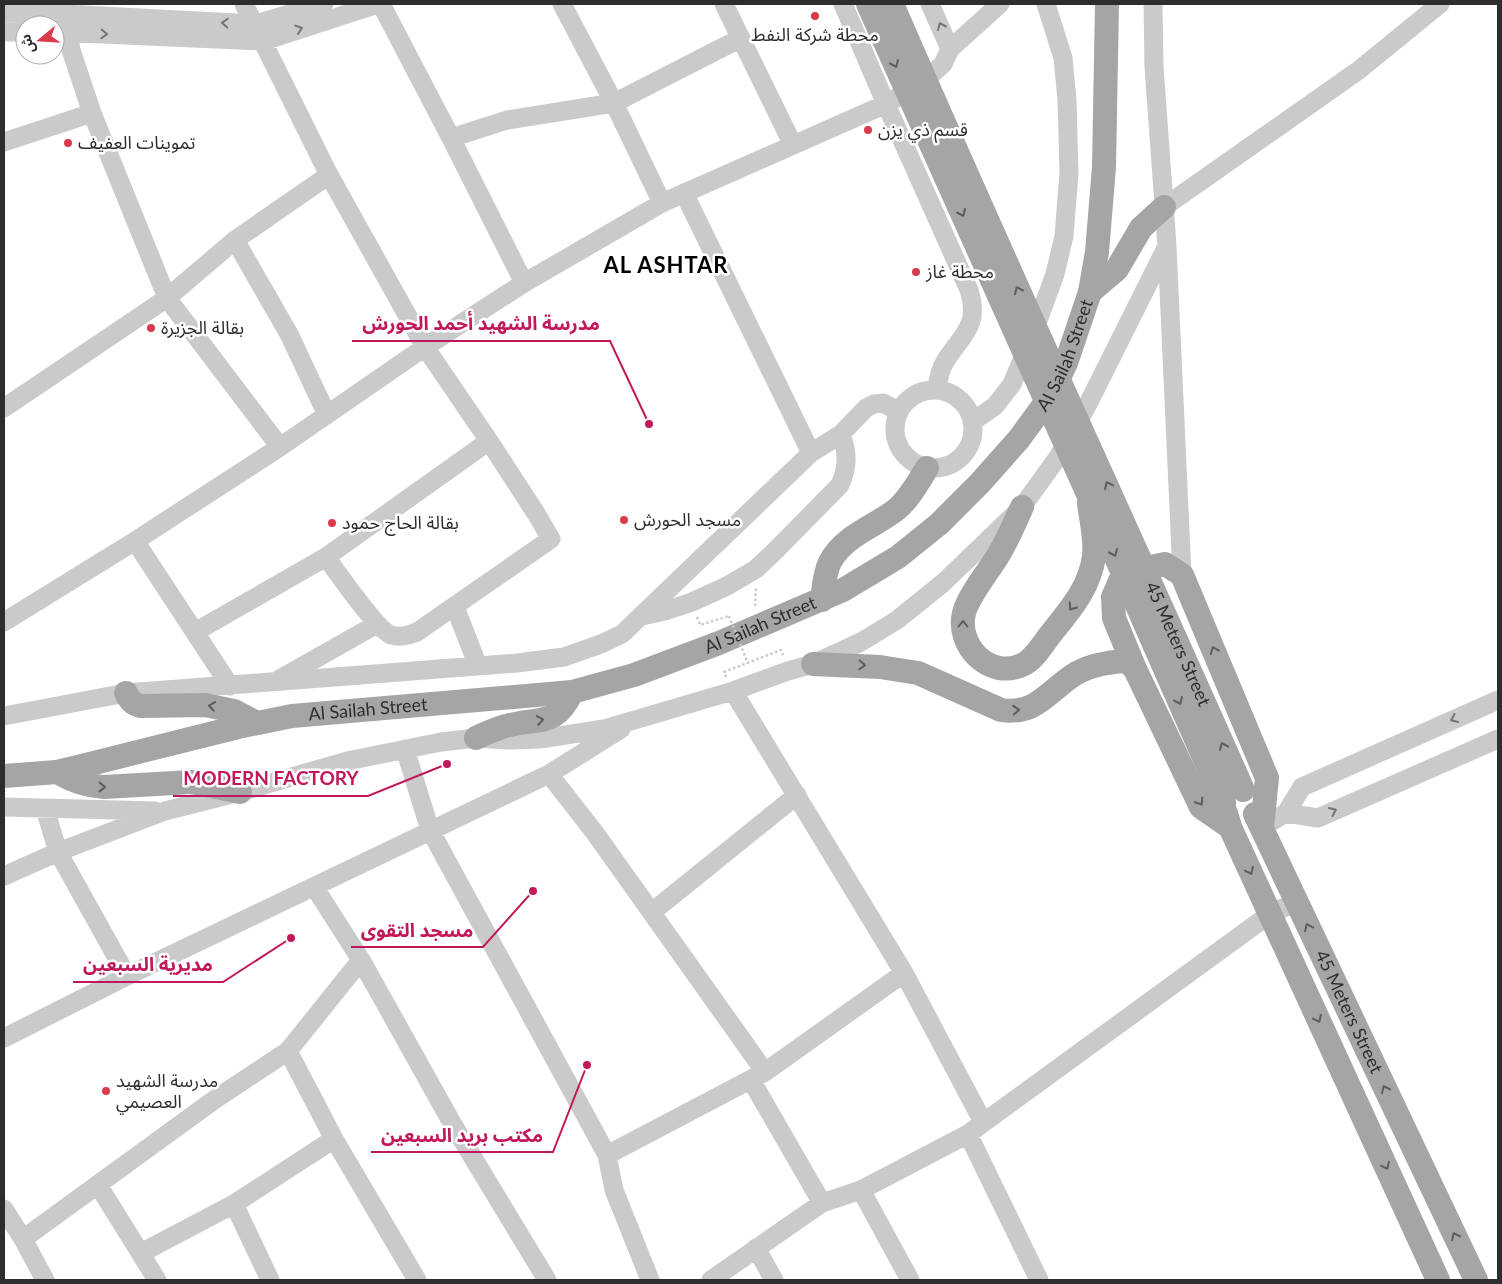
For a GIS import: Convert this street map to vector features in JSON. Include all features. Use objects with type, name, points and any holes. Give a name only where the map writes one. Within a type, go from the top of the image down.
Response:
[{"type":"main road","name":"45 Meters Street","points":[[868,4],[1088,494],[1224,803],[1230,827],[1438,1280]]},
{"type":"main road","name":"45 Meters Street","points":[[892,4],[1024,304],[1111,493],[1243,790],[1476,1280]]},
{"type":"main road","name":"Al Sailah Street","points":[[4,776],[57,772],[257,723],[312,714],[572,692],[634,675],[719,643],[822,600],[872,574],[898,557],[939,524],[980,483],[1019,439],[1049,398],[1066,364],[1090,292],[1097,252],[1104,168],[1107,4]]},
{"type":"main road","points":[[1090,292],[1117,268],[1141,228],[1164,207]]},
{"type":"main road","points":[[822,600],[826,571],[838,550],[896,509],[904,501],[926,468]]},
{"type":"main road","points":[[1022,506],[1000,552],[968,602],[962,623],[967,644],[973,653],[991,665],[1001,668],[1012,668],[1022,665],[1031,659],[1073,607],[1084,589],[1090,575],[1094,556],[1088,494]]},
{"type":"main road","points":[[1230,827],[1201,806],[1135,669],[1114,618],[1113,597],[1120,581],[1141,569],[1165,564],[1182,575],[1267,778],[1262,827]]},
{"type":"main road","points":[[813,664],[897,668],[918,673],[1001,710],[1011,712],[1030,708],[1072,676],[1099,664],[1127,661],[1135,669]]},
{"type":"main road","points":[[476,738],[511,724],[551,718],[566,706],[572,692]]},
{"type":"main road","points":[[126,693],[135,705],[205,705],[234,711],[257,723]]},
{"type":"main road","points":[[57,772],[79,784],[91,787],[104,788],[185,781],[240,792]]},
{"type":"street","points":[[244,4],[330,176],[425,347],[490,441],[551,539],[417,632],[405,637],[390,635],[377,624],[326,557]]},
{"type":"street","points":[[259,33],[324,4]]},
{"type":"street","points":[[65,21],[259,33],[379,4],[451,138],[524,283]]},
{"type":"street","points":[[562,4],[614,103],[662,203]]},
{"type":"street","points":[[724,4],[794,145]]},
{"type":"street","points":[[843,4],[969,290],[973,303],[972,317],[968,329],[962,340],[945,360],[940,372],[937,390]]},
{"type":"street","points":[[930,4],[950,49]]},
{"type":"street","points":[[4,622],[135,541],[280,447],[425,347],[524,283],[662,203],[886,104],[922,83],[943,64],[950,49],[1000,4]]},
{"type":"street","points":[[972,422],[995,406],[1012,384],[1055,274],[1064,236],[1069,173],[1067,100],[1063,58],[1046,4]]},
{"type":"street","points":[[1153,4],[1154,67],[1167,246],[1182,575]]},
{"type":"street","points":[[1164,207],[1359,70],[1440,4]]},
{"type":"street","points":[[4,13],[18,15]]},
{"type":"street","points":[[65,31],[92,113],[167,298],[280,447]]},
{"type":"street","points":[[451,138],[507,120],[614,103],[741,38]]},
{"type":"street","points":[[4,142],[92,113]]},
{"type":"street","points":[[4,408],[167,298],[235,240],[330,176]]},
{"type":"street","points":[[684,193],[811,453]]},
{"type":"street","points":[[235,240],[289,334],[327,416]]},
{"type":"street","points":[[4,876],[58,852],[165,811],[240,792],[347,761],[440,742],[476,738],[508,740],[556,737],[604,729],[733,691],[813,664],[861,642],[897,620],[943,583],[1022,506],[1058,457],[1167,246]]},
{"type":"street","points":[[925,390],[947,392],[960,400],[969,412],[972,422],[973,433],[965,453],[948,466],[937,468],[926,468],[910,460],[898,446],[895,435],[895,422],[898,411],[905,401],[914,394],[925,390]]},
{"type":"street","points":[[4,716],[126,693],[273,683],[564,657],[601,644],[622,634],[811,453],[841,434],[866,408],[874,404],[883,403],[898,411]]},
{"type":"street","points":[[642,616],[665,611],[727,586],[756,569],[840,485],[845,474],[847,461],[846,449],[841,434]]},
{"type":"street","points":[[195,632],[326,557],[490,441]]},
{"type":"street","points":[[135,541],[230,686]]},
{"type":"street","points":[[455,606],[478,666]]},
{"type":"street","points":[[273,683],[377,624]]},
{"type":"street","points":[[733,691],[904,973],[983,1122]]},
{"type":"street","points":[[1262,827],[1286,813],[1302,787],[1498,700]]},
{"type":"street","points":[[4,1038],[127,976],[291,897],[315,888],[430,830],[549,774],[635,721]]},
{"type":"street","points":[[1286,813],[1318,818],[1498,739]]},
{"type":"street","points":[[406,749],[430,830],[607,1156],[614,1190],[650,1280]]},
{"type":"street","points":[[549,774],[596,833],[652,912],[758,1076],[822,1203]]},
{"type":"street","points":[[652,912],[797,795]]},
{"type":"street","points":[[4,807],[165,811]]},
{"type":"street","points":[[45,809],[58,852],[127,976]]},
{"type":"street","points":[[315,888],[361,960],[452,1124],[547,1280]]},
{"type":"street","points":[[711,1280],[822,1203],[861,1190],[968,1134],[1270,914],[1296,902]]},
{"type":"street","points":[[23,1238],[214,1100],[288,1051],[361,960]]},
{"type":"street","points":[[607,1156],[758,1076],[904,973]]},
{"type":"street","points":[[288,1051],[334,1139],[417,1280]]},
{"type":"street","points":[[968,1134],[1039,1280]]},
{"type":"street","points":[[141,1253],[234,1204],[334,1139]]},
{"type":"street","points":[[98,1185],[157,1280]]},
{"type":"street","points":[[861,1190],[910,1280]]},
{"type":"street","points":[[234,1204],[270,1280]]},
{"type":"street","points":[[4,1209],[23,1238],[45,1280]]},
{"type":"street","points":[[756,1248],[774,1280]]},
{"type":"path","points":[[748,609],[757,605]]},
{"type":"path","points":[[700,625],[729,616],[748,664]]},
{"type":"path","points":[[724,672],[781,650]]},
{"type":"place","name":"محطة شركة النفط","points":[[815,16]]},
{"type":"place","name":"قسم ذي يزن","points":[[868,130]]},
{"type":"place","name":"تموينات العفيف","points":[[68,143]]},
{"type":"place","name":"محطة غاز","points":[[916,272]]},
{"type":"place","name":"بقالة الجزيرة","points":[[151,328]]},
{"type":"place","name":"مدرسة الشهيد أحمد الحورش","points":[[649,424]]},
{"type":"place","name":"مسجد الحورش","points":[[624,520]]},
{"type":"place","name":"بقالة الحاج حمود","points":[[332,523]]},
{"type":"place","name":"MODERN FACTORY","points":[[447,764]]},
{"type":"place","name":"مسجد التقوى","points":[[533,891]]},
{"type":"place","name":"مديرية السبعين","points":[[291,938]]},
{"type":"place","name":"مكتب بريد السبعين","points":[[587,1065]]},
{"type":"place","name":"مدرسة الشهيد العصيمي","points":[[106,1091]]},
{"type":"district","name":"AL ASHTAR","points":[[666,265]]}]
